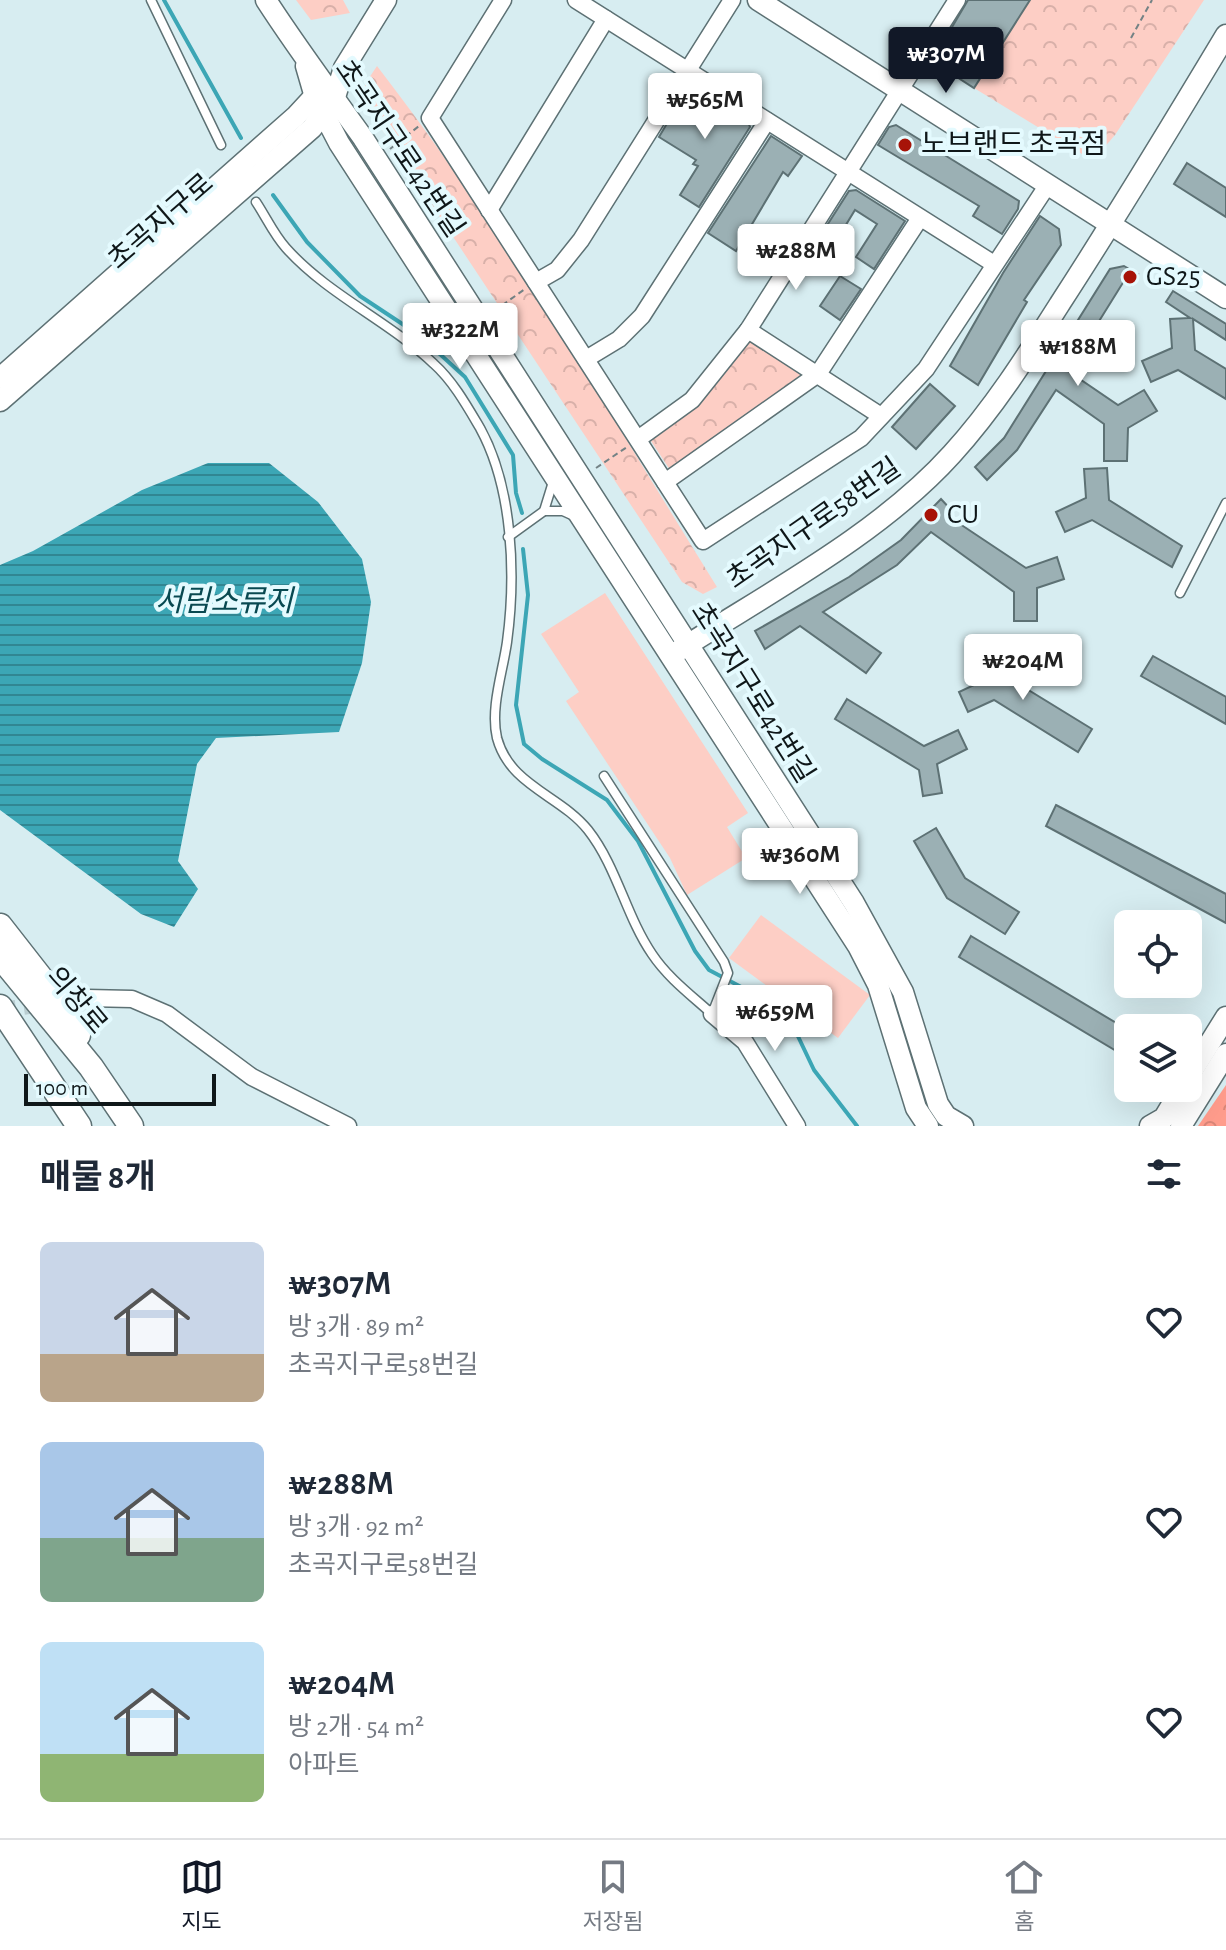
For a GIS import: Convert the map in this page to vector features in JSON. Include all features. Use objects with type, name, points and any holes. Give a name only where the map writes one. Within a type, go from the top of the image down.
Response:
[{"type":"main road","points":[[0,926],[68,1013],[91,1067]]},
{"type":"main road","name":"의창로","points":[[0,956],[91,1067],[131,1126]]},
{"type":"main road","points":[[0,1007],[79,1126]]},
{"type":"main road","points":[[0,1037],[46,1078]]},
{"type":"street","name":"초곡지구로42번길","points":[[266,0],[305,62],[377,159],[583,478],[680,650],[858,946],[878,985],[916,1108],[928,1126]]},
{"type":"street","name":"초곡지구로","points":[[0,401],[312,128],[328,92],[386,0]]},
{"type":"street","points":[[503,0],[430,118],[665,482],[818,374],[920,218]]},
{"type":"street","points":[[576,0],[994,264]]},
{"type":"street","points":[[536,282],[557,270],[570,256],[732,0]]},
{"type":"street","points":[[758,0],[1226,298]]},
{"type":"street","points":[[638,439],[692,400],[748,330],[957,0]]},
{"type":"street","points":[[489,210],[606,19]]},
{"type":"street","name":"초곡지구로58번길","points":[[680,650],[832,552],[908,497],[952,455],[1015,373],[1111,226],[1226,35]]},
{"type":"street","name":"초곡지구로42번길","points":[[328,92],[383,211],[554,476],[680,650],[882,949],[903,992],[938,1104],[959,1124]]},
{"type":"street","name":"초곡지구로","points":[[0,378],[328,92]]},
{"type":"street","points":[[586,359],[619,339],[642,316],[767,121]]},
{"type":"street","name":"초곡지구로58번길","points":[[665,482],[703,541],[806,477],[861,438],[926,369],[1047,186]]},
{"type":"street","points":[[383,211],[402,198]]},
{"type":"street","points":[[748,330],[881,416]]},
{"type":"street","points":[[87,998],[132,999],[167,1014],[252,1077],[348,1126]]},
{"type":"street","points":[[712,1014],[745,1042],[797,1126]]},
{"type":"street","points":[[1202,1056],[1226,1017]]},
{"type":"street","points":[[1181,1126],[1226,1054]]},
{"type":"street","points":[[1150,1126],[1164,1118],[1174,1102]]},
{"type":"lane","points":[[151,0],[221,145]]},
{"type":"lane","points":[[256,202],[285,247],[327,285],[435,364],[481,430],[499,479],[508,537],[512,605],[495,713],[497,736],[508,765],[537,791],[569,811],[589,831],[651,953],[668,975],[712,1014],[728,973],[695,914],[604,776]]},
{"type":"lane","points":[[508,537],[544,511],[551,499],[554,476]]},
{"type":"lane","points":[[1180,593],[1226,503]]},
{"type":"lane","points":[[544,511],[563,511],[583,520]]},
{"type":"path","points":[[1131,38],[1152,0]]},
{"type":"path","points":[[377,159],[430,118]]},
{"type":"path","points":[[481,320],[536,282]]},
{"type":"path","points":[[583,478],[638,439]]},
{"type":"green space","points":[[296,0],[343,0],[350,13],[311,20]]},
{"type":"green space","points":[[1030,0],[1204,0],[1115,135],[1102,150],[1082,154],[974,88]]},
{"type":"green space","points":[[377,66],[424,128],[512,257],[717,587],[703,594],[682,582],[365,104],[365,84]]},
{"type":"green space","points":[[749,338],[805,374],[672,473],[651,441],[703,397]]},
{"type":"green space","points":[[605,593],[748,813],[727,827],[746,858],[687,895],[670,858],[566,701],[579,692],[541,634]]},
{"type":"green space","points":[[761,915],[870,995],[838,1038],[729,958]]},
{"type":"green space","points":[[1226,1085],[1226,1126],[1198,1126]]},
{"type":"water","name":"서림소류지","points":[[208,463],[269,463],[318,502],[362,559],[371,602],[362,663],[339,732],[216,738],[197,764],[178,861],[198,889],[174,927],[141,914],[0,810],[0,565],[33,551],[142,490]]},
{"type":"building","points":[[968,0],[1030,0],[974,88],[932,61]]},
{"type":"building","points":[[696,89],[748,122],[750,127],[699,207],[680,195],[698,166],[693,164],[696,160],[659,137],[672,115],[678,118]]},
{"type":"building","points":[[896,125],[1019,201],[1018,209],[1002,234],[973,216],[979,206],[878,145],[889,127]]},
{"type":"building","points":[[771,136],[802,156],[788,176],[783,172],[736,251],[708,233]]},
{"type":"building","points":[[1187,163],[1226,188],[1226,217],[1174,184]]},
{"type":"building","points":[[856,190],[905,221],[874,269],[856,257],[877,224],[855,210],[838,238],[847,243],[832,266],[810,252],[849,191]]},
{"type":"building","points":[[1040,216],[1059,229],[1061,245],[1024,300],[1027,302],[978,385],[950,366],[1003,273]]},
{"type":"building","points":[[1124,266],[1138,274],[1131,285],[1124,281],[1068,371],[1118,405],[1144,390],[1157,411],[1128,428],[1127,461],[1104,461],[1104,424],[1056,390],[1017,450],[987,480],[975,467],[1004,438],[1110,269]]},
{"type":"building","points":[[840,276],[861,289],[840,320],[820,306]]},
{"type":"building","points":[[1173,291],[1226,324],[1226,340],[1193,319],[1195,350],[1226,369],[1226,399],[1178,370],[1151,382],[1142,361],[1172,348],[1170,319],[1190,318],[1166,302]]},
{"type":"building","points":[[930,384],[955,406],[916,449],[892,427]]},
{"type":"building","points":[[1107,468],[1109,500],[1182,546],[1172,567],[1092,520],[1065,532],[1056,512],[1086,498],[1084,469]]},
{"type":"building","points":[[941,499],[953,512],[948,516],[1026,568],[1057,557],[1064,579],[1037,588],[1037,621],[1014,621],[1014,592],[931,532],[897,565],[823,612],[881,653],[866,673],[800,626],[765,649],[755,631],[849,577],[901,540]]},
{"type":"building","points":[[1009,648],[1012,680],[1092,729],[1078,752],[994,700],[968,712],[959,692],[989,678],[986,650]]},
{"type":"building","points":[[1153,656],[1226,697],[1226,724],[1141,676]]},
{"type":"building","points":[[847,699],[924,746],[958,730],[967,749],[937,764],[942,793],[923,796],[919,770],[835,719]]},
{"type":"building","points":[[1056,805],[1226,894],[1226,923],[1202,910],[1046,826]]},
{"type":"building","points":[[936,828],[965,878],[1019,912],[1005,934],[947,898],[914,841]]},
{"type":"building","points":[[971,936],[1114,1022],[1114,1050],[959,957]]},
{"type":"waterway","points":[[164,0],[241,138]]},
{"type":"waterway","points":[[273,195],[307,242],[360,296],[419,335],[465,377],[513,455],[516,493],[522,513]]},
{"type":"waterway","points":[[523,549],[528,595],[516,705],[524,744],[607,800],[638,841],[695,951],[709,970],[762,998],[795,1030],[814,1070],[857,1126]]},
{"type":"tunnel","points":[[0,1010],[87,998]]},
{"type":"place","name":"노브랜드 초곡점","points":[[905,145]]},
{"type":"place","name":"GS25","points":[[1130,277]]},
{"type":"place","name":"CU","points":[[931,515]]}]
